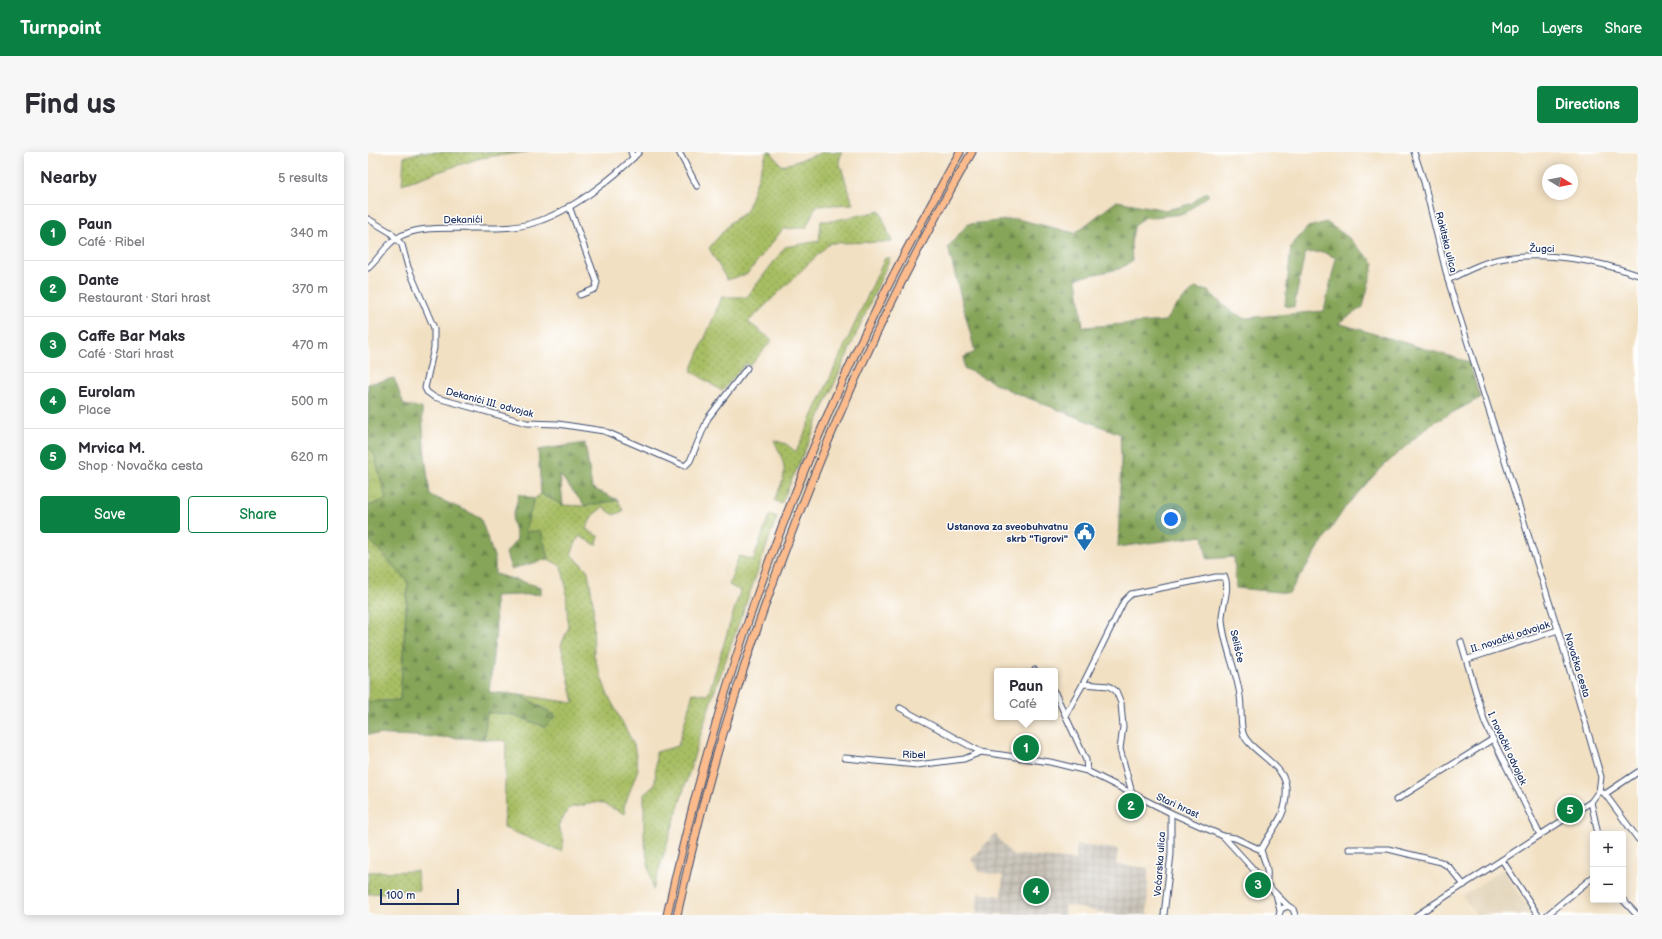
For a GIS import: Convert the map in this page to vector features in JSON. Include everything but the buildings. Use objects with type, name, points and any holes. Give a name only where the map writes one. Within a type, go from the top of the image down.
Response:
[{"type":"highway","points":[[667,915],[695,798],[714,730],[742,642],[778,540],[860,345],[886,289],[960,152]]},
{"type":"highway","points":[[677,915],[723,733],[757,628],[796,521],[857,375],[893,299],[972,152]]},
{"type":"street","points":[[630,152],[633,158]]},
{"type":"street","name":"Dekanići","points":[[368,268],[384,249],[397,238],[427,228],[511,227],[533,223],[585,197],[639,152]]},
{"type":"street","points":[[679,152],[697,186]]},
{"type":"street","name":"Rakitska ulica","points":[[1414,152],[1424,182],[1448,280],[1464,335]]},
{"type":"street","points":[[569,206],[597,282],[595,289],[580,295]]},
{"type":"street","points":[[368,219],[397,238]]},
{"type":"street","name":"Dekanići III. odvojak","points":[[397,238],[402,245],[408,267],[434,328],[434,348],[425,388],[427,392],[434,397],[527,423],[558,424],[604,431],[686,466],[690,461],[711,413],[747,368]]},
{"type":"street","name":"Žugci","points":[[1448,280],[1475,267],[1505,258],[1545,256],[1614,266],[1638,275]]},
{"type":"street","name":"Novačka cesta","points":[[1464,335],[1558,630],[1600,769],[1601,777],[1599,791]]},
{"type":"street","name":"Selišće","points":[[1083,684],[1124,601],[1131,594],[1216,577],[1225,577],[1227,583],[1222,620],[1240,696],[1243,732],[1247,742],[1267,758],[1286,784],[1285,803],[1280,821],[1261,850]]},
{"type":"street","name":"II. novački odvojak","points":[[1468,659],[1558,630]]},
{"type":"street","name":"I. novački odvojak","points":[[1461,642],[1468,659],[1479,705],[1493,739],[1540,834]]},
{"type":"street","points":[[1066,714],[1083,684],[1109,686],[1116,691],[1120,703],[1123,728],[1120,749],[1132,793]]},
{"type":"street","points":[[1058,699],[1086,760],[1088,771]]},
{"type":"street","name":"Ribel","points":[[900,708],[981,752],[1050,762],[1088,771]]},
{"type":"street","points":[[1396,800],[1493,739]]},
{"type":"street","name":"Ribel","points":[[845,758],[917,765],[964,759],[981,752]]},
{"type":"street","name":"Stari hrast","points":[[1088,771],[1114,786],[1223,836],[1276,894],[1293,909],[1295,914]]},
{"type":"street","points":[[1605,794],[1638,772]]},
{"type":"street","points":[[1417,915],[1591,802],[1599,791],[1605,794],[1638,839]]},
{"type":"street","points":[[1591,802],[1597,831]]},
{"type":"street","name":"Voćarska ulica","points":[[1164,915],[1171,854],[1171,813]]},
{"type":"street","points":[[1223,836],[1234,838],[1261,850],[1268,869],[1266,882]]},
{"type":"street","points":[[1349,849],[1388,849],[1441,862],[1449,867],[1464,885]]},
{"type":"street","points":[[1502,860],[1538,915]]},
{"type":"street","points":[[1547,915],[1590,879]]},
{"type":"street","name":"Stari hrast","points":[[1276,894],[1279,913]]},
{"type":"street","points":[[1626,903],[1637,915]]},
{"type":"street","points":[[1279,913],[1283,907],[1288,906]]},
{"type":"shaded area","points":[[995,834],[1013,856],[1021,855],[1075,860],[1077,845],[1118,849],[1116,864],[1148,868],[1147,915],[1114,915],[1066,905],[1064,915],[976,914],[978,893],[1001,896],[1003,876],[980,872],[971,859]]},
{"type":"shaded area","points":[[1503,869],[1532,915],[1476,915],[1463,896]]},
{"type":"green space","points":[[421,152],[527,152],[480,158],[402,184],[404,157]]},
{"type":"green space","points":[[767,152],[771,152],[782,166],[824,152],[842,152],[839,161],[853,204],[816,206],[806,228],[783,229],[747,274],[727,280],[709,248],[731,222],[746,212]]},
{"type":"green space","points":[[1206,192],[1209,195],[1184,214],[1143,218],[1134,227],[1131,244],[1132,262],[1119,269],[1077,278],[1083,327],[1165,321],[1175,307],[1195,288],[1208,291],[1229,310],[1244,318],[1324,311],[1336,258],[1323,252],[1305,253],[1294,307],[1285,306],[1291,246],[1308,227],[1326,222],[1348,237],[1374,263],[1363,307],[1338,323],[1469,362],[1480,398],[1431,424],[1379,470],[1346,506],[1289,593],[1236,588],[1234,557],[1207,559],[1203,536],[1118,547],[1121,459],[1120,434],[1013,392],[964,368],[964,357],[975,352],[948,247],[968,224],[1017,219],[1075,233],[1117,201],[1166,210],[1191,204]]},
{"type":"green space","points":[[880,211],[892,242],[830,243],[748,322],[772,340],[750,366],[746,363],[722,391],[691,371],[722,297],[747,297],[785,247],[819,241],[821,221],[831,221]]},
{"type":"green space","points":[[885,258],[890,258],[781,504],[774,500],[782,483],[784,470],[774,440],[786,444],[796,452]]},
{"type":"green space","points":[[394,378],[404,405],[422,408],[424,447],[430,495],[480,517],[495,559],[495,574],[541,587],[541,594],[495,596],[496,630],[489,692],[520,695],[556,716],[545,727],[514,715],[487,712],[484,739],[368,734],[368,702],[400,700],[408,582],[368,538],[368,506],[386,499],[374,454],[368,446],[368,384]]},
{"type":"green space","points":[[585,443],[592,488],[618,500],[585,506],[560,475],[563,505],[541,494],[538,450]]},
{"type":"green space","points":[[368,446],[374,454],[386,499],[368,506]]},
{"type":"green space","points":[[519,494],[534,499],[525,532],[541,531],[548,559],[511,569],[506,553],[517,539],[512,520]]},
{"type":"green space","points":[[541,494],[563,505],[585,506],[618,500],[623,511],[614,515],[603,507],[593,515],[586,529],[599,537],[596,545],[579,536],[571,554],[588,571],[593,602],[594,656],[607,693],[634,745],[638,769],[624,807],[625,814],[599,802],[569,808],[558,826],[564,840],[561,851],[504,828],[506,741],[484,739],[487,712],[514,715],[545,727],[555,715],[520,695],[574,703],[561,645],[568,629],[566,587],[561,566],[548,559],[541,531],[524,532],[534,499]]},
{"type":"green space","points":[[770,514],[777,517],[711,701],[653,890],[644,839],[644,794],[655,785],[656,752],[678,746],[693,693],[708,695],[740,591],[729,585],[739,556],[753,560]]},
{"type":"green space","points":[[368,538],[408,582],[400,700],[368,702]]},
{"type":"green space","points":[[417,871],[419,890],[368,894],[368,872]]},
{"type":"place","name":"Ustanova za sveobuhvatnu skrb \"Tigrovi\"","points":[[1084,552]]},
{"type":"place","name":"Paun","points":[[1026,748]]},
{"type":"place","name":"Dante","points":[[1131,806]]},
{"type":"place","name":"Mrvica M.","points":[[1570,810]]},
{"type":"place","name":"Caffe Bar Maks","points":[[1258,885]]},
{"type":"place","name":"Eurolam","points":[[1036,891]]}]
